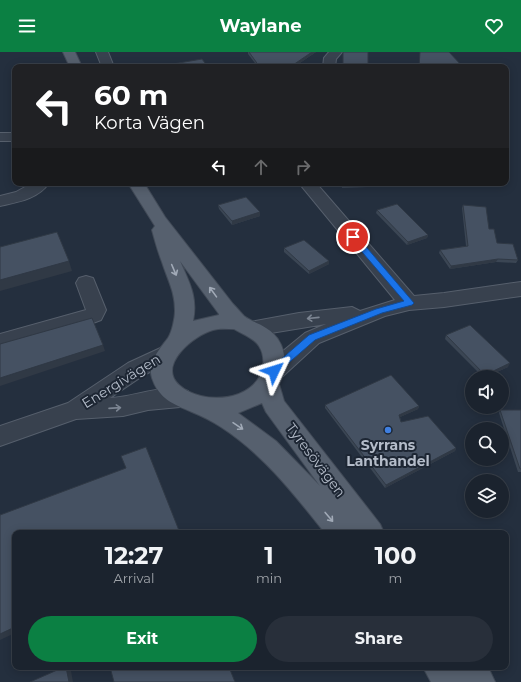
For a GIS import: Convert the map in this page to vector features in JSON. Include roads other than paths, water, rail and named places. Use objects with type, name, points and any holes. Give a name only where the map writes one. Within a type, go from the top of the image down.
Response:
[{"type":"main road","points":[[69,52],[75,64]]},
{"type":"main road","name":"Tyresövägen","points":[[138,186],[158,219],[226,309],[245,325],[262,335],[270,345],[274,358],[271,378],[274,405],[368,530]]},
{"type":"main road","name":"Tyresövägen","points":[[158,219],[171,262],[184,293],[185,313],[173,346],[162,364],[162,377],[168,388],[180,398],[204,406],[238,425],[280,459],[339,530]]},
{"type":"main road","points":[[173,346],[194,330],[208,324],[245,325]]},
{"type":"main road","name":"Tyresövägen","points":[[204,406],[223,407],[241,404],[253,398],[271,378]]},
{"type":"main road","points":[[441,670],[450,682]]},
{"type":"main road","points":[[470,670],[479,682]]},
{"type":"street","points":[[102,52],[107,64]]},
{"type":"street","points":[[329,64],[330,58],[336,52]]},
{"type":"street","points":[[0,137],[12,137]]},
{"type":"street","points":[[0,201],[17,197],[34,190],[38,186]]},
{"type":"street","points":[[310,186],[409,303]]},
{"type":"street","points":[[0,342],[85,319],[94,315],[96,310],[86,283]]},
{"type":"street","points":[[271,378],[312,338],[379,311],[409,303],[444,300],[521,289]]},
{"type":"street","points":[[245,325],[379,311]]},
{"type":"street","name":"Energivägen","points":[[76,410],[173,346]]},
{"type":"street","name":"Energivägen","points":[[0,436],[76,410],[124,407],[148,401],[180,398]]},
{"type":"place","name":"Syrrans Lanthandel","points":[[388,430]]}]
